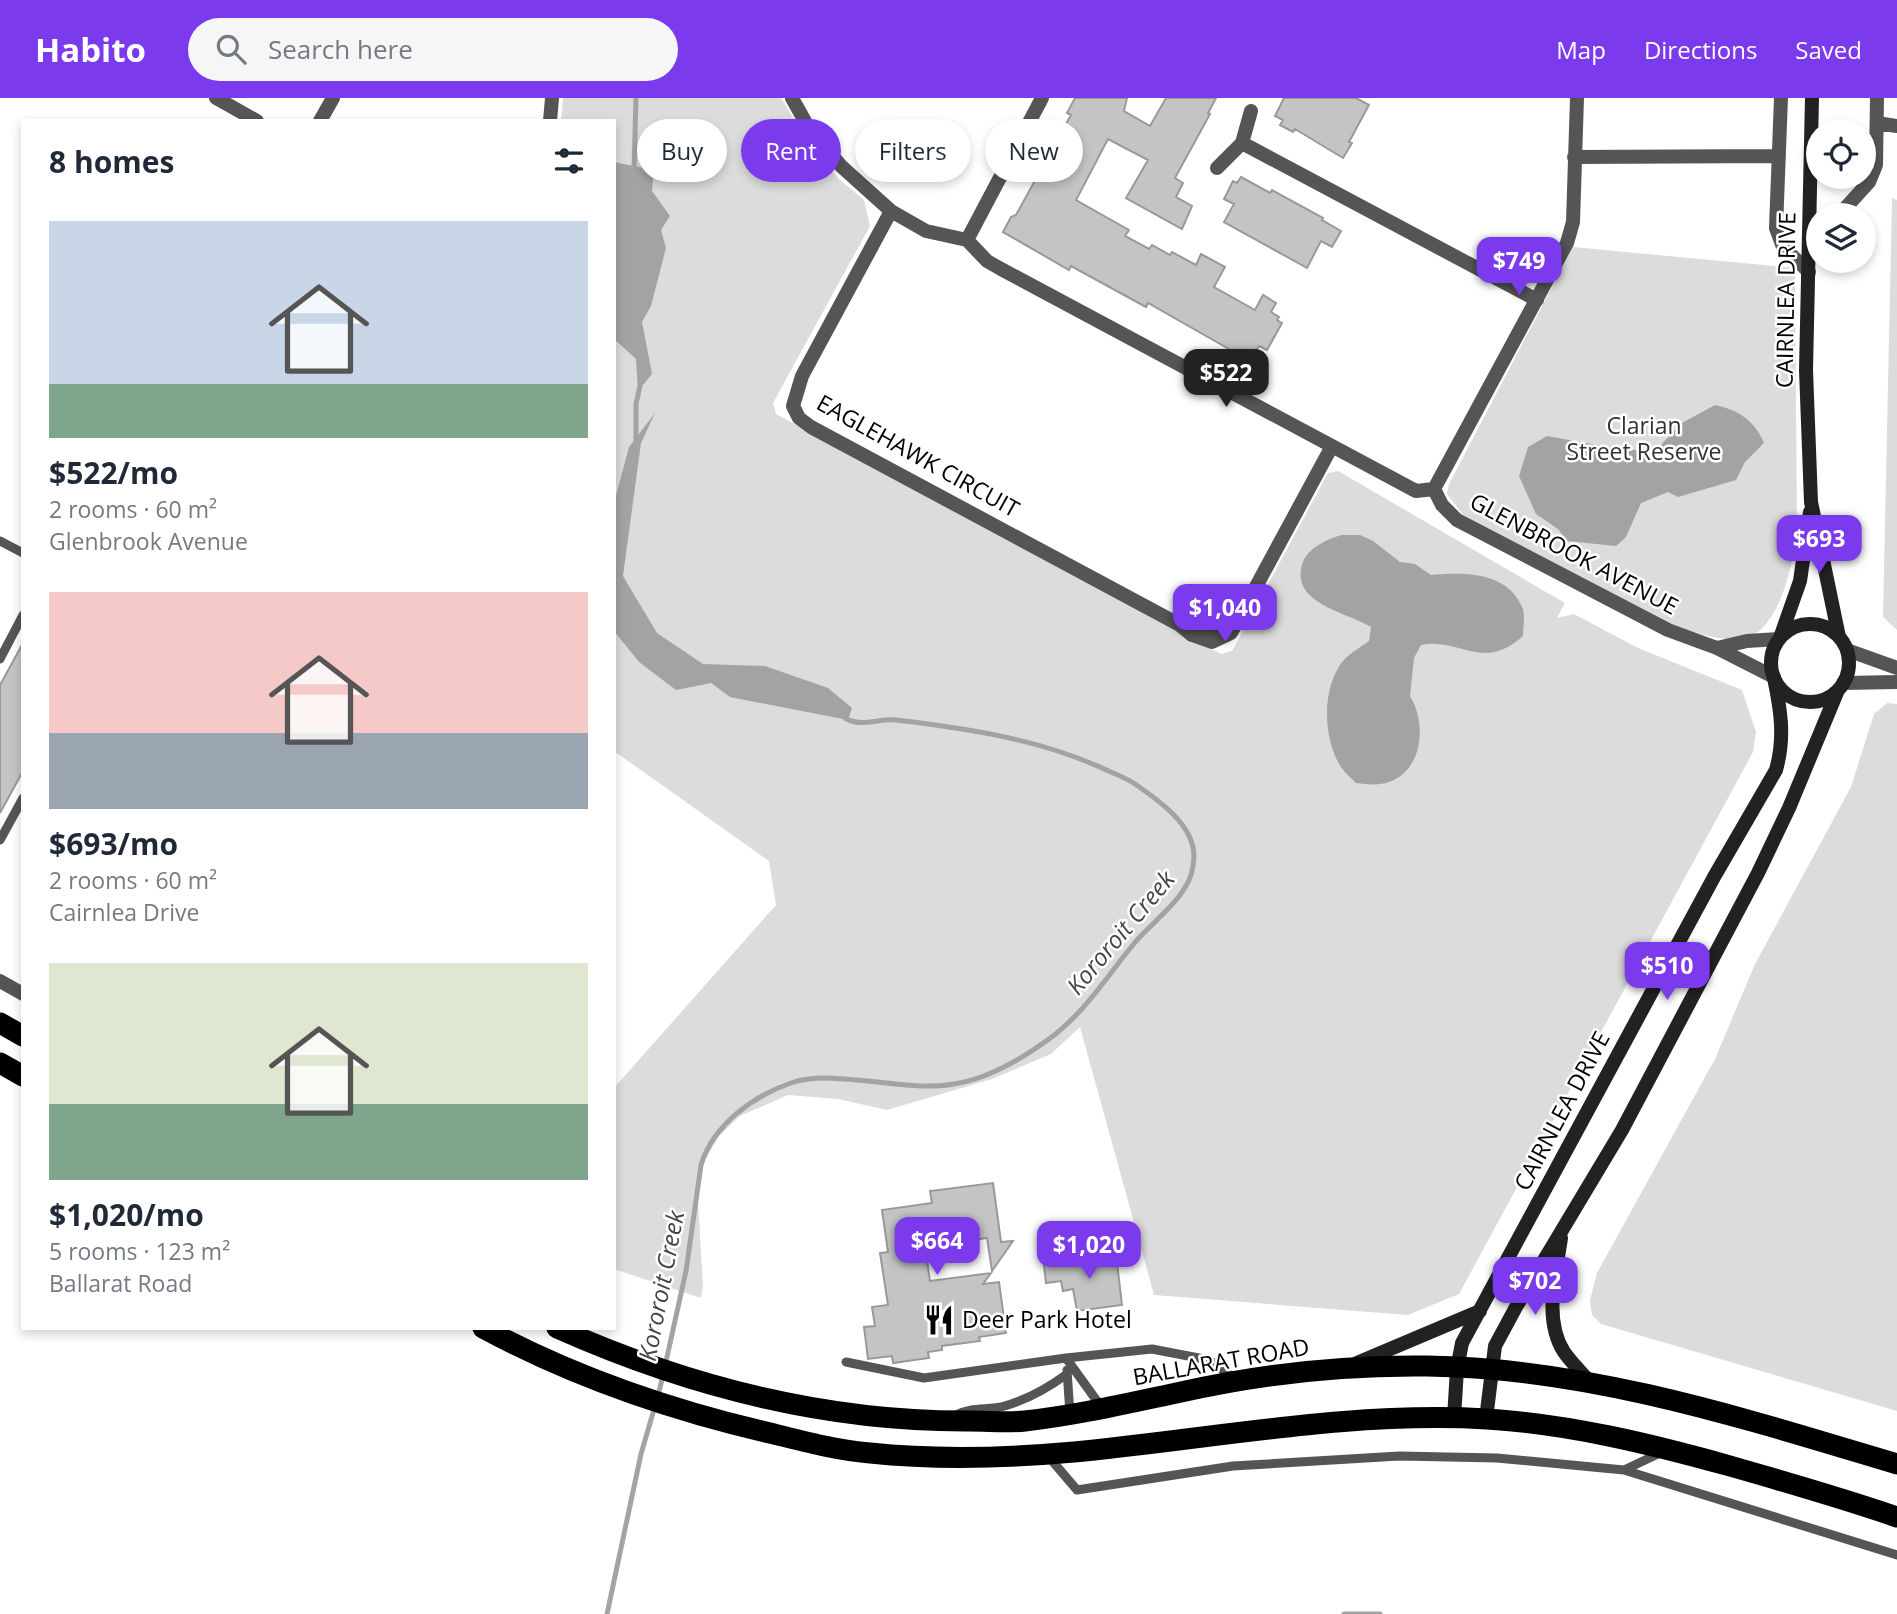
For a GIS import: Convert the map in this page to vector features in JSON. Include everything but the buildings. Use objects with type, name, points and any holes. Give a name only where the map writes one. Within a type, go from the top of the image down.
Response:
[{"type":"highway","points":[[0,1023],[21,1035]]},
{"type":"highway","points":[[0,1063],[21,1075]]},
{"type":"highway","points":[[487,1330],[577,1374],[726,1423],[868,1453],[938,1456],[1046,1453],[1334,1422],[1486,1419],[1568,1429],[1668,1449],[1854,1502],[1897,1517]]},
{"type":"highway","name":"BALLARAT ROAD","points":[[562,1330],[695,1379],[803,1407],[863,1417],[946,1422],[1023,1421],[1103,1410],[1238,1381],[1343,1369],[1429,1366],[1510,1371],[1589,1381],[1680,1400],[1897,1464]]},
{"type":"highway","points":[[1070,1414],[1076,1451]]},
{"type":"street","points":[[216,98],[253,119]]},
{"type":"street","points":[[321,119],[332,98]]},
{"type":"street","points":[[550,119],[552,98]]},
{"type":"street","points":[[792,98],[807,125],[841,166],[891,211],[926,231],[967,240],[994,265],[1416,491],[1434,489],[1537,300],[1570,233],[1573,222],[1577,98]]},
{"type":"street","points":[[967,240],[1042,98]]},
{"type":"street","points":[[1781,98],[1776,228],[1783,247],[1806,269]]},
{"type":"street","name":"CAIRNLEA DRIVE","points":[[1812,98],[1813,203]]},
{"type":"street","points":[[1850,203],[1869,183],[1876,165],[1877,98]]},
{"type":"street","points":[[1217,168],[1242,143],[1251,111]]},
{"type":"street","points":[[1877,123],[1897,126]]},
{"type":"street","points":[[1242,143],[1537,300]]},
{"type":"street","points":[[1574,157],[1779,156]]},
{"type":"street","name":"EAGLEHAWK CIRCUIT","points":[[891,211],[802,376],[793,406],[799,418],[811,427],[1180,625],[1199,629],[1217,628],[1227,623],[1249,600],[1332,446]]},
{"type":"street","name":"CAIRNLEA DRIVE","points":[[1809,273],[1806,370],[1811,502],[1839,636]]},
{"type":"street","name":"GLENBROOK AVENUE","points":[[1434,489],[1442,505],[1457,520],[1668,630],[1717,648],[1774,678]]},
{"type":"street","name":"CAIRNLEA DRIVE","points":[[1780,638],[1800,580],[1811,502]]},
{"type":"street","points":[[1486,1419],[1491,1371],[1499,1340],[1622,1130],[1758,873],[1789,808],[1849,664],[1847,650],[1839,636],[1828,628],[1813,624],[1800,625],[1780,638],[1747,641],[1717,648]]},
{"type":"street","points":[[1780,638],[1771,656],[1774,678],[1789,696],[1799,700],[1820,700],[1840,686],[1897,682]]},
{"type":"street","points":[[1847,650],[1897,668]]},
{"type":"street","name":"CAIRNLEA DRIVE","points":[[1454,1418],[1457,1368],[1462,1343],[1714,877],[1769,786],[1779,761],[1783,737],[1774,678]]},
{"type":"street","points":[[0,981],[21,992]]},
{"type":"street","points":[[1561,1233],[1552,1299],[1553,1315],[1564,1351],[1589,1381]]},
{"type":"street","points":[[1343,1369],[1480,1311]]},
{"type":"lane","points":[[0,541],[21,552]]},
{"type":"lane","points":[[0,659],[21,619]]},
{"type":"lane","points":[[0,840],[21,802]]},
{"type":"lane","points":[[846,1362],[924,1378],[1152,1349],[1209,1360],[1238,1381]]},
{"type":"lane","points":[[1066,1358],[1070,1414]]},
{"type":"lane","points":[[1066,1358],[1103,1410]]},
{"type":"lane","points":[[946,1422],[967,1409],[1001,1406],[1047,1389],[1067,1374]]},
{"type":"lane","points":[[1624,1470],[1668,1449]]},
{"type":"lane","points":[[1046,1453],[1077,1489],[1233,1466],[1399,1456],[1497,1458],[1624,1470],[1897,1555]]},
{"type":"green space","points":[[563,98],[781,98],[794,119],[741,119],[741,182],[841,181],[864,200],[870,226],[773,403],[776,414],[1221,654],[1232,651],[1328,473],[1338,471],[1565,603],[1557,618],[1574,614],[1638,648],[1742,690],[1756,732],[1753,752],[1459,1294],[1408,1315],[1154,1295],[1080,1027],[1051,1054],[992,1079],[887,1110],[838,1099],[788,1095],[740,1116],[719,1136],[704,1162],[698,1200],[703,1286],[701,1298],[616,1270],[616,1086],[776,905],[769,861],[616,752],[616,119],[561,119]]},
{"type":"green space","points":[[1892,198],[1897,200],[1897,630],[1883,617]]},
{"type":"green space","name":"Clarian Street Reserve","points":[[1573,247],[1795,268],[1797,534],[1788,577],[1777,607],[1760,630],[1749,637],[1723,639],[1649,615],[1563,572],[1463,515],[1447,494],[1449,484]]},
{"type":"green space","points":[[1887,703],[1897,704],[1897,1411],[1601,1324],[1592,1315],[1590,1300],[1597,1273],[1715,1059],[1755,964],[1851,787],[1874,714]]},
{"type":"shaded area","points":[[616,162],[637,167],[637,182],[653,182],[652,191],[670,216],[661,230],[666,248],[651,306],[642,322],[652,374],[638,391],[636,359],[616,341]]},
{"type":"shaded area","points":[[1715,405],[1732,410],[1745,418],[1756,428],[1764,443],[1745,462],[1736,480],[1678,497],[1668,492],[1641,503],[1626,537],[1616,546],[1567,541],[1558,529],[1536,514],[1519,476],[1528,447],[1547,436],[1625,450],[1643,450],[1661,445],[1680,424]]},
{"type":"shaded area","points":[[655,413],[641,443],[623,576],[657,633],[703,664],[765,666],[828,688],[852,708],[848,720],[730,697],[711,683],[676,690],[639,662],[616,633],[616,496],[629,447]]},
{"type":"shaded area","points":[[1342,535],[1360,535],[1373,541],[1400,562],[1415,564],[1431,575],[1471,574],[1496,581],[1507,587],[1524,612],[1523,636],[1508,647],[1495,652],[1483,653],[1448,645],[1421,645],[1414,658],[1410,696],[1419,719],[1419,745],[1409,767],[1400,776],[1381,784],[1356,783],[1343,769],[1335,756],[1327,714],[1331,685],[1336,672],[1346,658],[1369,641],[1371,627],[1311,597],[1301,576],[1303,562],[1309,552],[1325,541]]},
{"type":"waterway","name":"Kororoit Creek","points":[[634,171],[636,98]]},
{"type":"waterway","name":"Kororoit Creek","points":[[636,442],[636,404],[640,386]]},
{"type":"waterway","name":"Kororoit Creek","points":[[665,1366],[686,1271],[701,1165],[715,1137],[736,1114],[777,1089],[808,1079],[849,1079],[935,1086],[979,1078],[1004,1067],[1049,1039],[1074,1017],[1137,940],[1179,897],[1191,875],[1194,858],[1188,833],[1173,814],[1154,797],[1123,777],[1053,749],[1001,736],[896,720],[858,722],[845,718]]},
{"type":"waterway","name":"Kororoit Creek","points":[[658,1396],[663,1375]]},
{"type":"waterway","name":"Kororoit Creek","points":[[607,1614],[641,1454],[655,1406]]},
{"type":"waterway","name":"Kororoit Creek","points":[[1344,1614],[1380,1614]]},
{"type":"place","name":"Deer Park Hotel","points":[[939,1320]]}]
